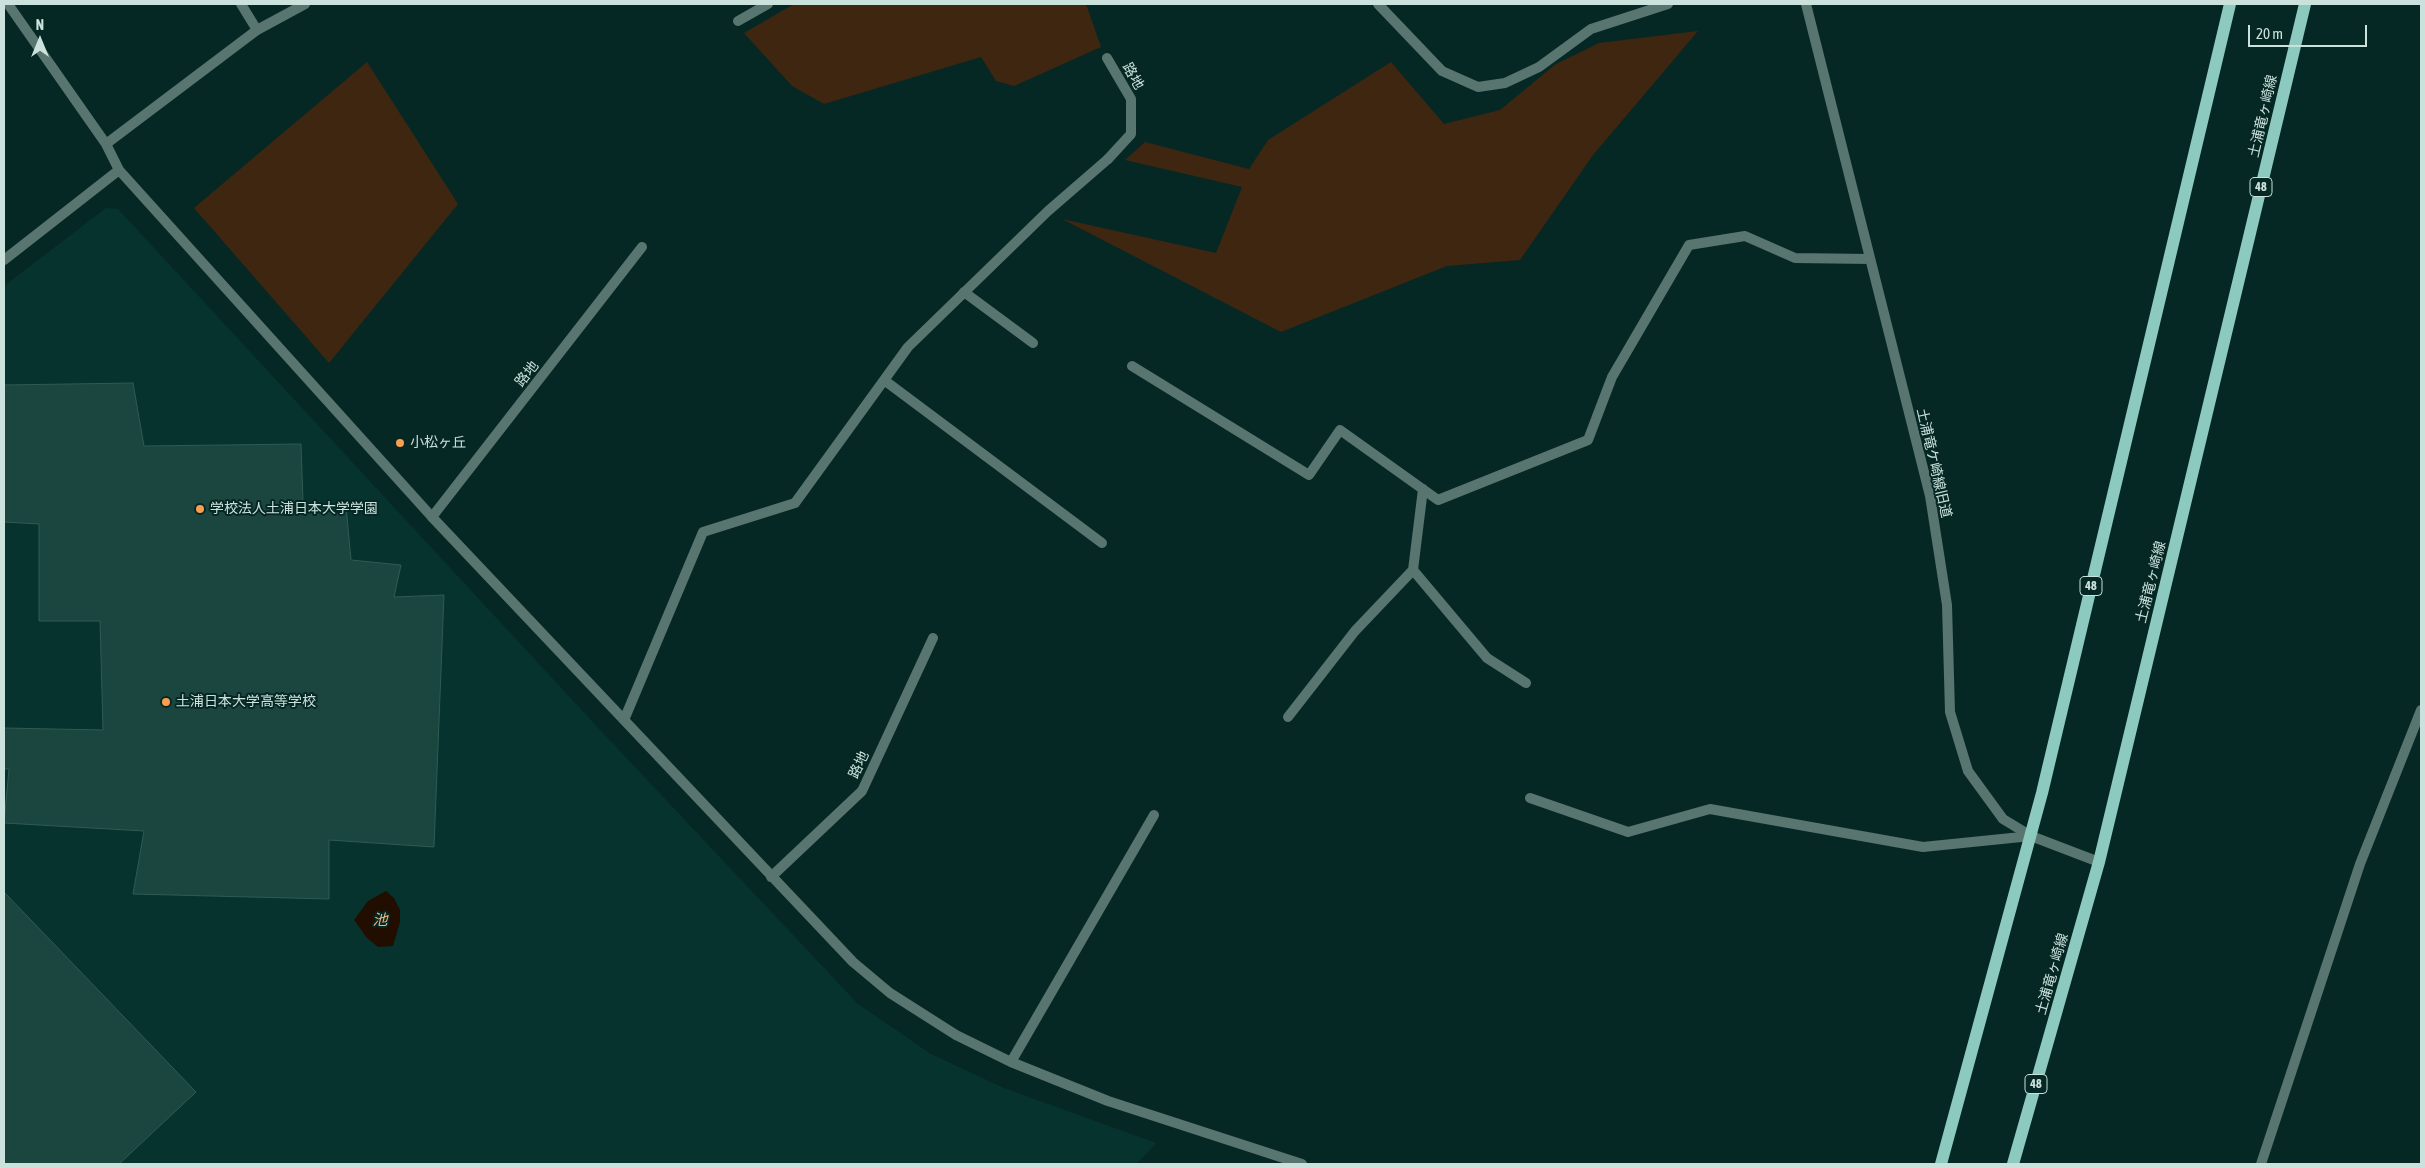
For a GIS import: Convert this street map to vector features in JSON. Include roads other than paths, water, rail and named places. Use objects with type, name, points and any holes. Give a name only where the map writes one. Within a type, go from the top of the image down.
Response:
[{"type":"main road","name":"48","points":[[1940,1164],[2031,836],[2230,4]]},
{"type":"main road","name":"土浦竜ヶ崎線","points":[[2013,1164],[2099,862],[2305,4]]},
{"type":"street","points":[[8,4],[106,144],[119,170],[432,517],[853,962],[890,993],[956,1035],[1011,1062],[1108,1100],[1302,1164]]},
{"type":"street","points":[[241,4],[257,30]]},
{"type":"street","points":[[106,144],[257,30],[305,4]]},
{"type":"street","points":[[738,21],[768,4]]},
{"type":"street","points":[[1378,4],[1442,71],[1478,88],[1505,83],[1539,67],[1591,29],[1668,4]]},
{"type":"street","name":"土浦竜ケ崎線旧道","points":[[1806,4],[1930,496],[1947,605],[1950,712],[1968,771],[2003,819],[2031,836],[2099,862]]},
{"type":"street","name":"路地","points":[[624,720],[703,532],[795,503],[908,347],[1048,211],[1108,159],[1131,134],[1131,99],[1107,58]]},
{"type":"street","points":[[4,260],[119,170]]},
{"type":"street","points":[[1132,366],[1309,475],[1340,430],[1438,500],[1588,440],[1612,377],[1689,245],[1745,236],[1795,258],[1870,259]]},
{"type":"street","name":"路地","points":[[432,517],[642,247]]},
{"type":"street","points":[[964,292],[1033,343]]},
{"type":"street","points":[[884,380],[1102,543]]},
{"type":"street","points":[[1288,717],[1355,631],[1413,570],[1423,489]]},
{"type":"street","points":[[1413,570],[1487,658],[1526,683]]},
{"type":"street","name":"路地","points":[[771,877],[862,791],[933,638]]},
{"type":"street","points":[[2261,1164],[2360,864],[2421,710]]},
{"type":"street","points":[[1530,798],[1628,832],[1710,809],[1923,847],[2031,836]]},
{"type":"street","points":[[1011,1062],[1154,815]]},
{"type":"water","name":"池","points":[[386,891],[394,898],[400,910],[400,922],[393,946],[378,947],[367,938],[354,920],[368,901]]},
{"type":"place","name":"小松ヶ丘","points":[[400,443]]},
{"type":"place","name":"学校法人土浦日本大学学園","points":[[200,509]]},
{"type":"place","name":"土浦日本大学高等学校","points":[[166,702]]}]
